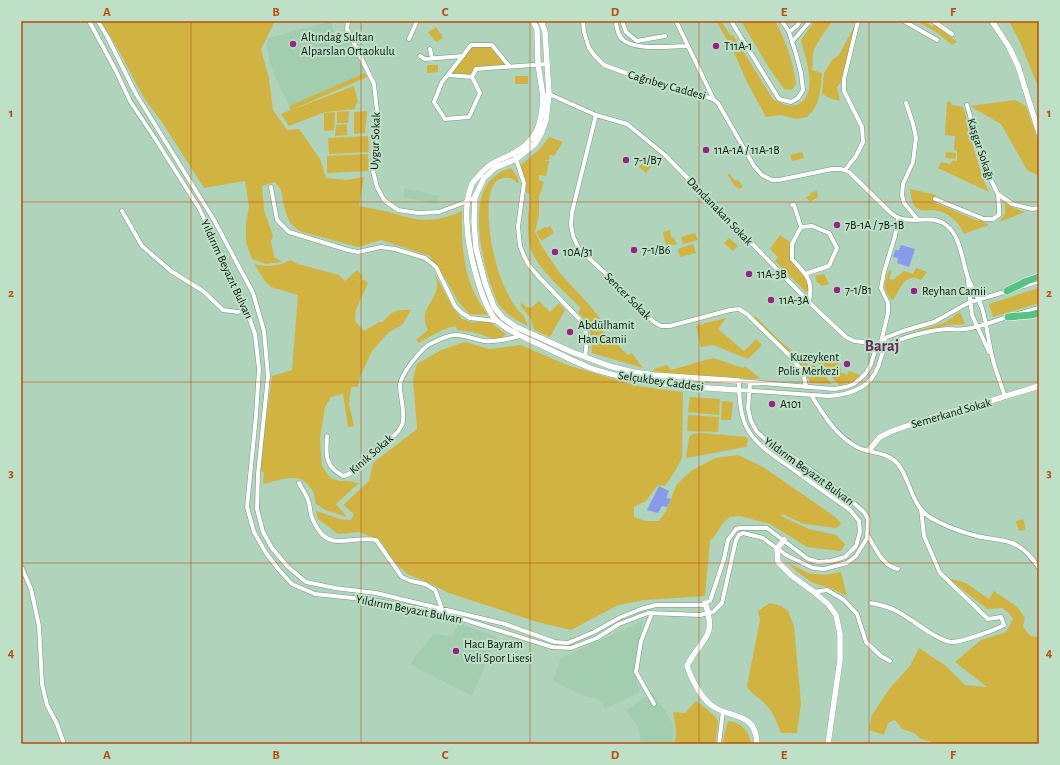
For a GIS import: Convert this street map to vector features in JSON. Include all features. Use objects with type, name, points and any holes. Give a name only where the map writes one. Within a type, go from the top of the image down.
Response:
[{"type":"highway","points":[[1007,291],[1039,277]]},
{"type":"highway","points":[[1008,317],[1039,313]]},
{"type":"street","name":"Yıldırım Beyazıt Bulvarı","points":[[89,21],[116,71],[130,101],[199,208],[246,308],[255,334],[259,369],[247,507],[254,532],[266,553],[292,584],[315,594],[372,600],[443,613],[552,647],[571,648],[597,638],[619,624],[648,613],[700,615],[709,613]]},
{"type":"street","name":"Yıldırım Beyazıt Bulvarı","points":[[98,21],[136,94],[214,220],[253,293],[264,330],[268,376],[258,474],[257,509],[264,532],[272,548],[287,566],[306,582],[335,588],[376,593],[505,624],[555,642],[568,643],[641,609],[656,605],[702,605],[710,600],[724,559],[728,540],[736,529],[767,528],[808,559],[818,562],[831,561],[845,557],[856,546],[860,532],[859,521],[850,510],[778,459],[753,437],[746,426],[743,417],[739,399],[739,382]]},
{"type":"street","name":"Uygur Sokak","points":[[348,21],[347,29],[374,84],[378,120],[373,171],[377,187],[384,200],[398,210],[418,214],[439,212],[468,201],[474,197]]},
{"type":"street","points":[[409,39],[417,21]]},
{"type":"street","name":"Selçukbey Caddesi","points":[[533,21],[537,28],[538,64],[542,96],[542,114],[539,126],[532,139],[514,153],[489,164],[472,183],[468,201],[468,235],[475,273],[484,300],[496,320],[520,336],[529,336],[609,366],[633,372],[693,379],[834,389],[854,384],[866,373],[876,348],[887,337],[934,322],[978,299],[1039,281]]},
{"type":"street","name":"Selçukbey Caddesi","points":[[541,21],[545,32],[549,94],[546,120],[542,132],[535,144],[516,159],[494,168],[484,178],[474,197],[476,248],[489,295],[494,307],[503,318],[529,336],[580,364],[615,375],[643,380],[750,391],[811,395],[841,395],[859,389],[872,379],[878,369],[883,350],[887,346]]},
{"type":"street","name":"Cağrıbey Caddesi","points":[[583,21],[584,32],[589,48],[604,65],[628,74],[713,99],[722,109],[754,166],[767,178],[779,180],[832,169],[845,170]]},
{"type":"street","points":[[616,21],[621,38],[631,45],[657,47],[687,46]]},
{"type":"street","points":[[622,21],[626,32],[637,41],[665,36]]},
{"type":"street","points":[[676,21],[713,99]]},
{"type":"street","points":[[731,21],[779,99],[791,102],[798,98],[803,90],[801,73],[789,32],[782,21]]},
{"type":"street","points":[[789,32],[797,26],[800,21]]},
{"type":"street","points":[[792,42],[810,21]]},
{"type":"street","points":[[858,21],[844,79],[844,91],[862,128],[862,142],[856,156],[845,170],[898,218],[903,220],[926,219],[938,221],[946,225],[955,235],[968,278],[982,309],[992,358],[1005,397]]},
{"type":"street","points":[[904,21],[937,40]]},
{"type":"street","points":[[933,21],[952,34]]},
{"type":"street","points":[[992,21],[1009,47],[1018,66],[1039,133]]},
{"type":"street","points":[[472,78],[480,93],[469,117],[445,119],[434,102],[442,82],[471,45],[492,45],[509,66]]},
{"type":"street","points":[[430,49],[432,58]]},
{"type":"street","points":[[420,56],[425,59],[463,56]]},
{"type":"street","points":[[472,78],[476,69],[547,64]]},
{"type":"street","points":[[448,75],[472,78]]},
{"type":"street","points":[[542,96],[549,94]]},
{"type":"street","name":"Dandanakan Sokak","points":[[549,94],[596,115],[627,124],[664,155],[809,302],[846,337],[876,348]]},
{"type":"street","points":[[906,103],[916,138],[913,162],[903,184],[902,195],[904,203],[918,220]]},
{"type":"street","name":"Kaşgar Sokağı","points":[[967,105],[985,168],[998,194],[1012,204],[1032,209],[1039,208]]},
{"type":"street","name":"Sencer Sokak","points":[[596,115],[572,212],[571,225],[573,236],[579,249],[616,283],[654,322],[661,326],[670,326],[739,309],[747,314],[791,356],[803,372],[806,387]]},
{"type":"street","points":[[514,153],[524,183],[518,227],[520,246],[528,264],[581,321],[585,328],[587,342],[586,357]]},
{"type":"street","points":[[271,187],[277,220],[289,232],[358,252],[381,247],[395,249],[425,258],[436,267],[455,306],[462,313],[470,318],[496,320]]},
{"type":"street","points":[[935,199],[984,219],[993,219],[999,215],[998,194]]},
{"type":"street","points":[[792,204],[794,205],[798,214],[801,227],[792,244],[792,259],[810,279],[809,302]]},
{"type":"street","points":[[122,211],[142,246],[171,271],[203,291],[223,310],[238,312],[246,308]]},
{"type":"street","points":[[881,343],[888,313],[888,303],[881,288],[884,272],[895,236],[898,218]]},
{"type":"street","points":[[801,227],[812,226],[830,233],[837,248],[828,266],[805,274]]},
{"type":"street","points":[[968,278],[970,302],[976,327],[992,358]]},
{"type":"street","points":[[876,348],[887,346],[926,332],[976,327],[1039,308]]},
{"type":"street","name":"Kınık Sokak","points":[[328,436],[326,456],[328,462],[337,473],[343,476],[347,475],[354,471],[374,450],[393,438],[402,424],[400,384],[420,351],[431,343],[455,335],[485,341],[499,341],[520,336]]},
{"type":"street","name":"Yıldırım Beyazıt Bulvarı","points":[[750,383],[748,408],[750,421],[757,432],[842,493],[864,512],[868,519],[868,536]]},
{"type":"street","name":"Semerkand Sokak","points":[[869,450],[880,437],[892,431],[942,414],[1039,386]]},
{"type":"street","points":[[811,395],[829,423],[842,437],[858,448],[890,456],[898,465],[920,508],[929,517],[946,526],[975,536],[1013,543],[1032,559],[1039,568]]},
{"type":"street","points":[[299,483],[308,501],[318,530],[334,541],[348,541],[366,538],[376,540],[402,577],[411,581],[426,584],[435,590],[442,609]]},
{"type":"street","points":[[870,603],[887,607],[899,612],[934,634],[951,642],[994,631],[1004,625],[1001,617],[988,619],[940,573],[924,536],[920,508]]},
{"type":"street","points":[[709,613],[714,612],[722,603],[739,535],[743,533],[763,538],[777,549],[813,568],[824,569],[847,563],[856,556],[863,547],[868,536]]},
{"type":"street","points":[[868,536],[882,558],[891,568],[898,569]]},
{"type":"street","points":[[784,540],[777,549],[778,562],[792,576],[828,604],[836,615],[840,634],[840,660],[828,744]]},
{"type":"street","points":[[21,566],[31,589],[40,626],[42,684],[47,705],[57,724],[64,744]]},
{"type":"street","points":[[814,592],[827,590],[844,600],[857,614],[866,642],[881,656],[890,661]]},
{"type":"street","points":[[705,603],[709,613],[710,630],[690,659],[687,666],[691,678],[707,702],[714,708],[743,717],[753,727],[757,744]]},
{"type":"street","points":[[652,613],[641,641],[636,672],[654,704]]},
{"type":"street","points":[[719,744],[723,711]]},
{"type":"shaded area","points":[[101,21],[275,21],[261,49],[269,78],[273,110],[287,130],[299,129],[320,159],[326,178],[346,180],[364,177],[359,206],[411,218],[427,220],[443,218],[462,211],[464,255],[468,276],[477,299],[488,315],[469,314],[458,301],[445,278],[444,281],[430,256],[381,240],[358,247],[299,231],[290,223],[285,210],[281,190],[275,182],[262,186],[264,210],[273,236],[271,241],[274,257],[282,262],[266,264],[252,259],[246,242],[246,225],[249,206],[245,181],[204,188],[164,125],[144,98]]},
{"type":"shaded area","points":[[331,21],[337,44],[349,38],[365,73],[289,106],[272,69],[266,46],[269,38]]},
{"type":"shaded area","points":[[716,21],[721,21],[731,36],[733,35],[773,99],[783,104],[792,106],[799,104],[805,99],[808,92],[809,74],[801,40],[815,21],[832,21],[814,49],[812,70],[822,73],[821,86],[815,107],[807,117],[796,119],[781,115],[766,117],[747,82],[732,48]]},
{"type":"shaded area","points":[[741,21],[775,21],[786,44],[791,59],[796,84],[793,88],[790,90],[784,89],[769,68]]},
{"type":"shaded area","points":[[857,21],[841,82],[837,87],[840,101],[832,99],[822,94],[824,73],[832,60],[839,55]]},
{"type":"shaded area","points":[[917,21],[923,21],[933,27],[935,24],[957,42],[952,45],[936,32]]},
{"type":"shaded area","points":[[1009,21],[1039,21],[1039,89],[1020,42]]},
{"type":"shaded area","points":[[436,27],[443,38],[436,42],[428,32]]},
{"type":"shaded area","points":[[471,45],[492,45],[509,66],[477,69],[472,77],[448,75]]},
{"type":"shaded area","points":[[427,65],[438,65],[438,72],[427,73]]},
{"type":"shaded area","points":[[365,73],[367,77],[291,110],[289,106]]},
{"type":"shaded area","points":[[515,76],[528,76],[528,84],[515,84]]},
{"type":"shaded area","points":[[354,86],[358,102],[355,109],[325,112],[289,126],[281,114]]},
{"type":"shaded area","points":[[1015,100],[1026,106],[1039,143],[1039,176],[1027,170],[1001,124],[970,106]]},
{"type":"shaded area","points":[[950,101],[952,105],[963,107],[973,138],[971,140],[983,179],[989,192],[938,168],[941,162],[950,164],[953,160],[957,161],[957,151],[954,150],[955,136],[945,135],[947,102]]},
{"type":"shaded area","points":[[349,111],[348,123],[337,123],[337,112]]},
{"type":"shaded area","points":[[367,111],[365,133],[354,134],[354,112]]},
{"type":"shaded area","points":[[335,112],[334,130],[324,131],[324,113]]},
{"type":"shaded area","points":[[347,124],[347,135],[335,136],[336,125]]},
{"type":"shaded area","points":[[368,136],[369,152],[329,154],[328,138]]},
{"type":"shaded area","points":[[549,137],[563,142],[554,156],[550,155],[549,160],[543,160],[549,161],[546,176],[539,175],[539,180],[544,182],[539,197],[539,215],[535,232],[541,245],[559,272],[592,308],[606,327],[603,331],[628,355],[632,353],[643,368],[592,353],[589,328],[578,312],[581,308],[544,271],[533,254],[528,233],[530,194],[527,193],[521,165],[540,149]]},
{"type":"shaded area","points":[[802,152],[804,158],[792,161],[790,155]]},
{"type":"shaded area","points":[[946,152],[956,153],[955,159],[945,158]]},
{"type":"shaded area","points":[[368,154],[369,171],[327,173],[327,156]]},
{"type":"shaded area","points":[[646,159],[653,164],[646,173],[639,167]]},
{"type":"shaded area","points":[[511,168],[517,176],[519,183],[511,178],[503,178],[494,184],[491,191],[489,200],[489,220],[491,242],[503,285],[513,303],[524,316],[528,326],[505,312],[499,305],[486,267],[479,230],[480,206],[486,186],[501,172]]},
{"type":"shaded area","points":[[729,173],[735,181],[738,180],[743,187],[739,189],[734,185],[728,175]]},
{"type":"shaded area","points":[[404,188],[439,196],[437,204],[403,197]]},
{"type":"shaded area","points":[[910,189],[936,195],[934,202],[989,225],[964,234],[956,221],[948,215],[939,211],[918,209],[912,201]]},
{"type":"shaded area","points":[[817,191],[818,197],[810,202],[806,197],[811,195],[810,193]]},
{"type":"shaded area","points":[[1005,202],[1016,209],[1025,212],[999,222],[1005,214]]},
{"type":"shaded area","points":[[550,226],[554,233],[541,241],[536,232]]},
{"type":"shaded area","points":[[670,230],[671,237],[674,238],[677,244],[666,246],[663,232]]},
{"type":"shaded area","points":[[695,233],[698,240],[683,244],[681,237]]},
{"type":"shaded area","points":[[780,235],[789,241],[790,260],[807,280],[809,290],[806,292],[775,261],[778,257],[770,249]]},
{"type":"shaded area","points":[[729,238],[738,246],[733,251],[724,243]]},
{"type":"shaded area","points":[[693,244],[696,253],[680,257],[678,249]]},
{"type":"shaded area","points":[[290,260],[298,264],[339,275],[345,281],[357,270],[363,277],[358,283],[363,279],[368,283],[356,310],[355,321],[364,331],[379,322],[383,322],[392,313],[402,310],[411,310],[402,325],[389,332],[372,351],[360,377],[358,387],[351,387],[349,404],[354,426],[348,427],[343,394],[331,397],[325,407],[320,438],[322,466],[330,478],[340,481],[359,483],[336,504],[347,517],[325,510],[315,503],[312,490],[305,481],[288,478],[263,484],[264,472],[259,471],[272,376],[292,370],[298,295],[271,287],[265,281],[254,264],[272,266]]},
{"type":"shaded area","points":[[916,268],[927,272],[921,280],[913,278],[906,281],[893,300],[885,289],[885,283],[889,270],[892,271],[889,279],[893,280],[904,271],[913,274]]},
{"type":"shaded area","points":[[435,274],[453,308],[462,319],[472,322],[490,322],[506,334],[503,337],[495,339],[474,332],[457,330],[456,326],[437,333],[419,343],[416,340],[428,330],[425,323],[425,317],[426,311],[436,291],[437,283]]},
{"type":"shaded area","points":[[824,274],[829,284],[821,286],[817,283],[815,276]]},
{"type":"shaded area","points":[[1039,288],[1039,303],[993,317],[989,304]]},
{"type":"shaded area","points":[[539,301],[550,312],[559,303],[565,310],[550,337],[534,330],[531,319],[520,305],[522,303],[526,307],[531,308]]},
{"type":"shaded area","points":[[960,312],[965,324],[948,325],[904,337],[903,336],[946,322]]},
{"type":"shaded area","points":[[755,316],[778,339],[809,366],[813,364],[832,384],[810,383],[805,369],[753,320]]},
{"type":"shaded area","points":[[726,318],[718,329],[744,351],[756,339],[762,345],[748,359],[713,345],[701,347],[696,326],[701,324],[702,327],[702,324]]},
{"type":"shaded area","points":[[465,342],[489,349],[521,345],[567,365],[637,386],[683,392],[682,458],[665,486],[658,485],[646,501],[634,507],[634,517],[645,521],[659,521],[666,511],[677,484],[691,471],[715,458],[738,455],[763,467],[834,516],[841,523],[837,528],[804,524],[782,514],[781,516],[809,529],[836,535],[845,544],[841,551],[807,547],[770,524],[740,516],[730,517],[723,523],[714,537],[710,540],[705,596],[645,600],[618,605],[571,630],[537,622],[449,593],[407,574],[394,561],[380,540],[359,532],[338,534],[318,519],[316,511],[340,519],[351,520],[354,514],[343,505],[369,481],[373,463],[417,429],[413,379],[417,364],[441,350]]},
{"type":"shaded area","points":[[824,356],[839,362],[837,366],[841,368],[840,372],[847,375],[849,371],[863,376],[855,381],[839,385],[816,361]]},
{"type":"shaded area","points":[[713,358],[743,368],[745,366],[761,379],[720,378],[653,371],[654,369],[667,365],[671,370]]},
{"type":"shaded area","points":[[690,397],[720,399],[719,415],[688,412]]},
{"type":"shaded area","points":[[722,401],[733,402],[731,420],[721,420]]},
{"type":"shaded area","points":[[688,415],[719,417],[718,432],[687,431]]},
{"type":"shaded area","points":[[702,433],[747,437],[748,441],[746,447],[686,458],[689,437],[693,434]]},
{"type":"shaded area","points":[[1023,519],[1026,529],[1019,531],[1016,521]]},
{"type":"shaded area","points":[[788,563],[808,573],[825,575],[841,572],[847,596],[830,588],[813,583],[796,571]]},
{"type":"shaded area","points":[[948,578],[966,583],[989,599],[994,591],[1017,607],[1025,618],[1023,626],[1031,636],[1039,636],[1039,744],[935,744],[921,739],[914,733],[902,729],[894,720],[888,723],[884,735],[869,730],[872,715],[890,688],[910,666],[919,648],[946,666],[965,685],[987,687],[955,662],[981,640],[1006,632],[1013,619],[1009,613],[1002,608],[987,609]]},
{"type":"shaded area","points":[[770,603],[781,606],[788,611],[794,626],[801,703],[797,733],[781,733],[771,711],[765,703],[747,686],[760,620],[758,611]]},
{"type":"shaded area","points":[[643,621],[634,672],[640,692],[605,709],[599,699],[581,695],[553,681],[561,658]]},
{"type":"shaded area","name":"Hacı Bayram Veli Spor Lisesi","points":[[458,623],[497,637],[472,696],[410,664],[434,633],[453,637]]},
{"type":"shaded area","points":[[653,692],[673,724],[673,744],[641,744],[639,728],[626,710]]},
{"type":"shaded area","points":[[696,701],[711,713],[718,721],[716,744],[675,744],[676,730],[673,712],[685,713]]},
{"type":"shaded area","points":[[728,721],[737,723],[744,728],[749,735],[751,744],[724,744],[723,740]]},
{"type":"water","points":[[901,245],[915,249],[909,267],[897,263],[898,258],[893,257],[895,250],[899,250]]},
{"type":"water","points":[[659,486],[669,491],[666,498],[671,499],[667,507],[662,506],[658,513],[647,510]]},
{"type":"place","name":"Altındağ Sultan Alparslan Ortaokulu","points":[[293,44]]},
{"type":"place","name":"T11A-1","points":[[716,46]]},
{"type":"place","name":"11A-1A / 11A-1B","points":[[706,150]]},
{"type":"place","name":"7-1/B7","points":[[626,160]]},
{"type":"place","name":"7B-1A / 7B-1B","points":[[837,225]]},
{"type":"place","name":"7-1/B6","points":[[634,250]]},
{"type":"place","name":"10A/31","points":[[555,252]]},
{"type":"place","name":"11A-3B","points":[[749,274]]},
{"type":"place","name":"7-1/B1","points":[[837,290]]},
{"type":"place","name":"Reyhan Camii","points":[[914,291]]},
{"type":"place","name":"11A-3A","points":[[771,300]]},
{"type":"place","name":"Abdülhamit Han Camii","points":[[570,332]]},
{"type":"place","name":"Kuzeykent Polis Merkezi","points":[[847,364]]},
{"type":"place","name":"A101","points":[[772,404]]},
{"type":"place","name":"Hacı Bayram Veli Spor Lisesi","points":[[456,651]]},
{"type":"district","name":"Baraj","points":[[882,346]]}]
